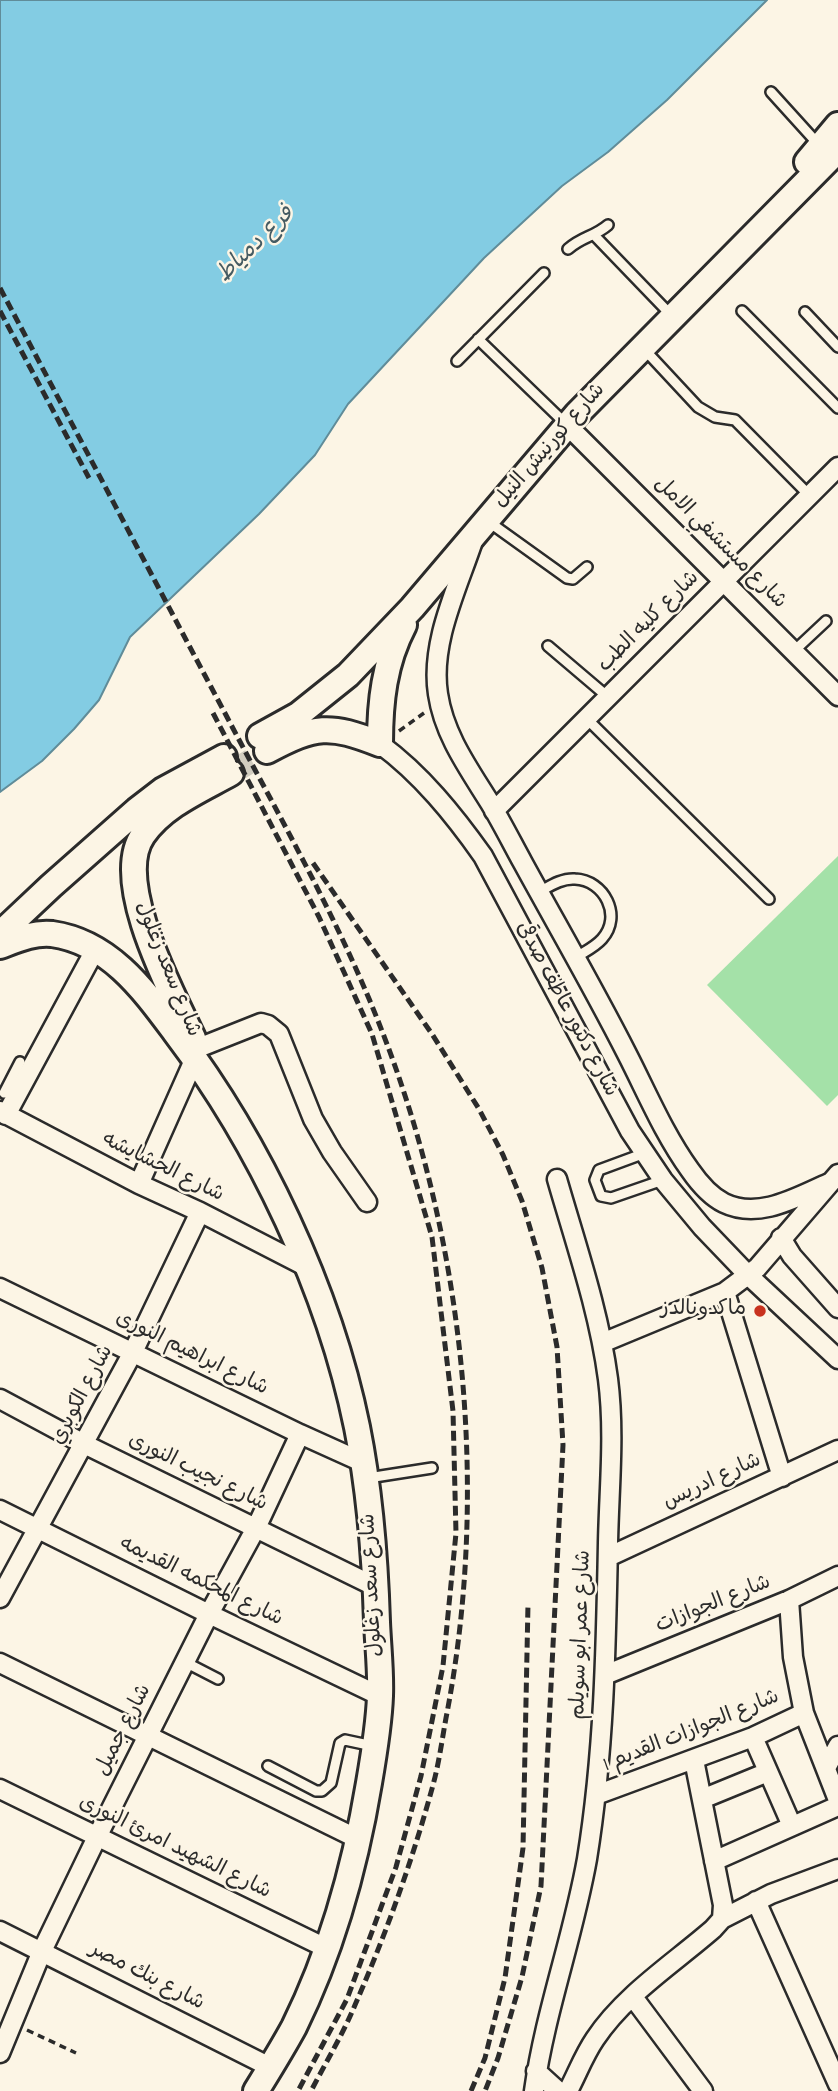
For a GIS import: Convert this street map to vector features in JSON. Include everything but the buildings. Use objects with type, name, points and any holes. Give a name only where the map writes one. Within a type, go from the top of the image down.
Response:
[{"type":"main road","name":"شارع كورنيش النيل","points":[[264,744],[348,675],[412,608],[567,425],[792,194],[829,148],[838,125]]},
{"type":"main road","points":[[792,194],[820,185],[838,172]]},
{"type":"main road","points":[[380,744],[380,709],[385,674],[396,640],[412,608]]},
{"type":"main road","name":"شارع دكتور عاطف صدقى","points":[[264,744],[327,729],[349,731],[380,744]]},
{"type":"main road","name":"شارع سعد زغلول","points":[[0,934],[137,810],[163,790],[227,765],[169,809],[141,836],[135,853],[136,897],[144,925],[197,1053],[262,1166],[306,1266],[333,1337],[357,1427],[372,1518],[380,1696],[360,1840],[328,1948],[293,2027],[256,2091]]},
{"type":"main road","name":"شارع سعد زغلول","points":[[0,946],[25,937],[48,934],[69,938],[95,950],[131,976],[197,1053]]},
{"type":"street","name":"شارع مستشفي الامل","points":[[567,425],[838,696]]},
{"type":"street","name":"شارع كليه الطب","points":[[495,811],[838,467]]},
{"type":"street","name":"شارع دكتور عاطف صدقى","points":[[482,527],[441,642],[437,667],[442,717],[452,741],[495,811],[627,1053],[663,1127],[690,1171],[706,1191],[722,1202],[745,1209],[766,1208],[784,1203],[834,1179]]},
{"type":"street","name":"شارع دكتور عاطف صدقى","points":[[380,744],[397,756],[431,791],[459,822],[483,856],[630,1131],[663,1180],[702,1227],[748,1275],[838,1359]]},
{"type":"street","points":[[3,1106],[95,950]]},
{"type":"street","points":[[139,1185],[197,1053],[261,1023],[279,1034],[313,1119],[367,1202]]},
{"type":"street","name":"شارع الحشايشه","points":[[3,1106],[139,1185],[200,1212],[306,1266]]},
{"type":"street","points":[[663,1180],[690,1171]]},
{"type":"street","name":"شارع عمر ابو سويلم","points":[[534,2091],[544,2031],[573,1926],[596,1796],[605,1675],[608,1557],[611,1416],[602,1343],[557,1179]]},
{"type":"street","points":[[602,1343],[725,1292],[748,1275],[834,1179]]},
{"type":"street","name":"شارع الكوبري","points":[[0,1598],[134,1352],[200,1212]]},
{"type":"street","points":[[781,1238],[792,1256],[838,1308]]},
{"type":"street","name":"شارع ابراهيم النورى","points":[[0,1287],[300,1434],[364,1470]]},
{"type":"street","points":[[725,1292],[782,1477]]},
{"type":"street","name":"شارع نجيب النورى","points":[[0,1399],[84,1444],[376,1587]]},
{"type":"street","name":"شارع جميل","points":[[0,2053],[42,1951],[97,1837],[209,1614],[256,1528],[300,1434]]},
{"type":"street","name":"شارع ادريس","points":[[608,1557],[838,1450]]},
{"type":"street","name":"شارع المحكمه القديمه","points":[[0,1510],[380,1696]]},
{"type":"street","name":"شارع الجوازات","points":[[605,1675],[837,1578]]},
{"type":"street","points":[[789,1600],[793,1657],[804,1713],[838,1800]]},
{"type":"street","points":[[0,1663],[360,1840]]},
{"type":"street","name":"شارع الجوازات القديم 1","points":[[596,1796],[753,1738],[804,1713]]},
{"type":"street","points":[[753,1738],[792,1826]]},
{"type":"street","points":[[826,1768],[838,1746]]},
{"type":"street","points":[[694,1760],[723,1905],[722,1919]]},
{"type":"street","points":[[702,1799],[768,1772]]},
{"type":"street","name":"شارع الشهيد امرئ النورى","points":[[0,1789],[328,1948]]},
{"type":"street","points":[[714,1861],[838,1806]]},
{"type":"street","points":[[568,2091],[594,2039],[633,1997],[722,1919],[756,1901],[838,1869]]},
{"type":"street","points":[[756,1901],[838,2084]]},
{"type":"street","name":"شارع بنك مصر","points":[[0,1931],[270,2067]]},
{"type":"street","points":[[633,1997],[703,2091]]},
{"type":"street","points":[[537,2071],[558,2091]]},
{"type":"lane","points":[[771,92],[829,148]]},
{"type":"lane","points":[[568,249],[583,237],[594,235],[608,225]]},
{"type":"lane","points":[[594,235],[672,316]]},
{"type":"lane","points":[[457,360],[544,273]]},
{"type":"lane","points":[[742,310],[838,408]]},
{"type":"lane","points":[[805,312],[838,347]]},
{"type":"lane","points":[[478,339],[567,425]]},
{"type":"lane","points":[[642,347],[698,407],[715,416],[735,420],[810,496]]},
{"type":"lane","points":[[482,527],[567,578],[573,579],[587,567]]},
{"type":"lane","points":[[794,651],[827,621]]},
{"type":"lane","points":[[548,646],[608,697]]},
{"type":"lane","points":[[587,719],[769,899]]},
{"type":"lane","points":[[539,892],[572,878],[586,880],[598,887],[607,898],[611,911],[610,925],[604,938],[575,958]]},
{"type":"lane","points":[[16,1084],[20,1062]]},
{"type":"lane","points":[[645,1153],[599,1170],[595,1180],[601,1196],[611,1198],[663,1180]]},
{"type":"lane","points":[[364,1470],[432,1468]]},
{"type":"lane","points":[[185,1662],[218,1679]]},
{"type":"lane","points":[[268,1766],[316,1791],[322,1791],[331,1783],[340,1743],[345,1740],[375,1746]]},
{"type":"path","points":[[380,744],[439,702]]},
{"type":"path","points":[[14,2024],[76,2053]]},
{"type":"green space","points":[[838,856],[838,1095],[827,1106],[707,985]]},
{"type":"water","name":"فرع دمياط","points":[[0,0],[767,0],[667,100],[608,152],[562,186],[484,258],[348,404],[315,455],[259,514],[130,637],[99,700],[74,729],[42,761],[0,792]]},
{"type":"tunnel","points":[[231,773],[267,751]]},
{"type":"railway","points":[[0,288],[289,833],[348,950],[382,1031],[410,1112],[433,1197],[450,1283],[462,1370],[467,1458],[466,1546],[459,1633],[442,1743],[425,1813],[388,1924],[350,2016],[311,2091]]},
{"type":"railway","points":[[0,311],[89,478]]},
{"type":"railway","points":[[213,713],[319,917],[372,1034],[432,1237],[453,1411],[456,1533],[443,1666],[421,1776],[396,1867],[347,1999],[298,2091]]},
{"type":"railway","points":[[313,863],[432,1034],[479,1109],[503,1155],[522,1201],[542,1268],[557,1347],[563,1445],[541,1886],[522,1977],[498,2058],[485,2091]]},
{"type":"railway","points":[[471,2091],[485,2058],[505,1978],[523,1848],[528,1604]]},
{"type":"place","name":"ماكدونالدز","points":[[760,1311]]}]
